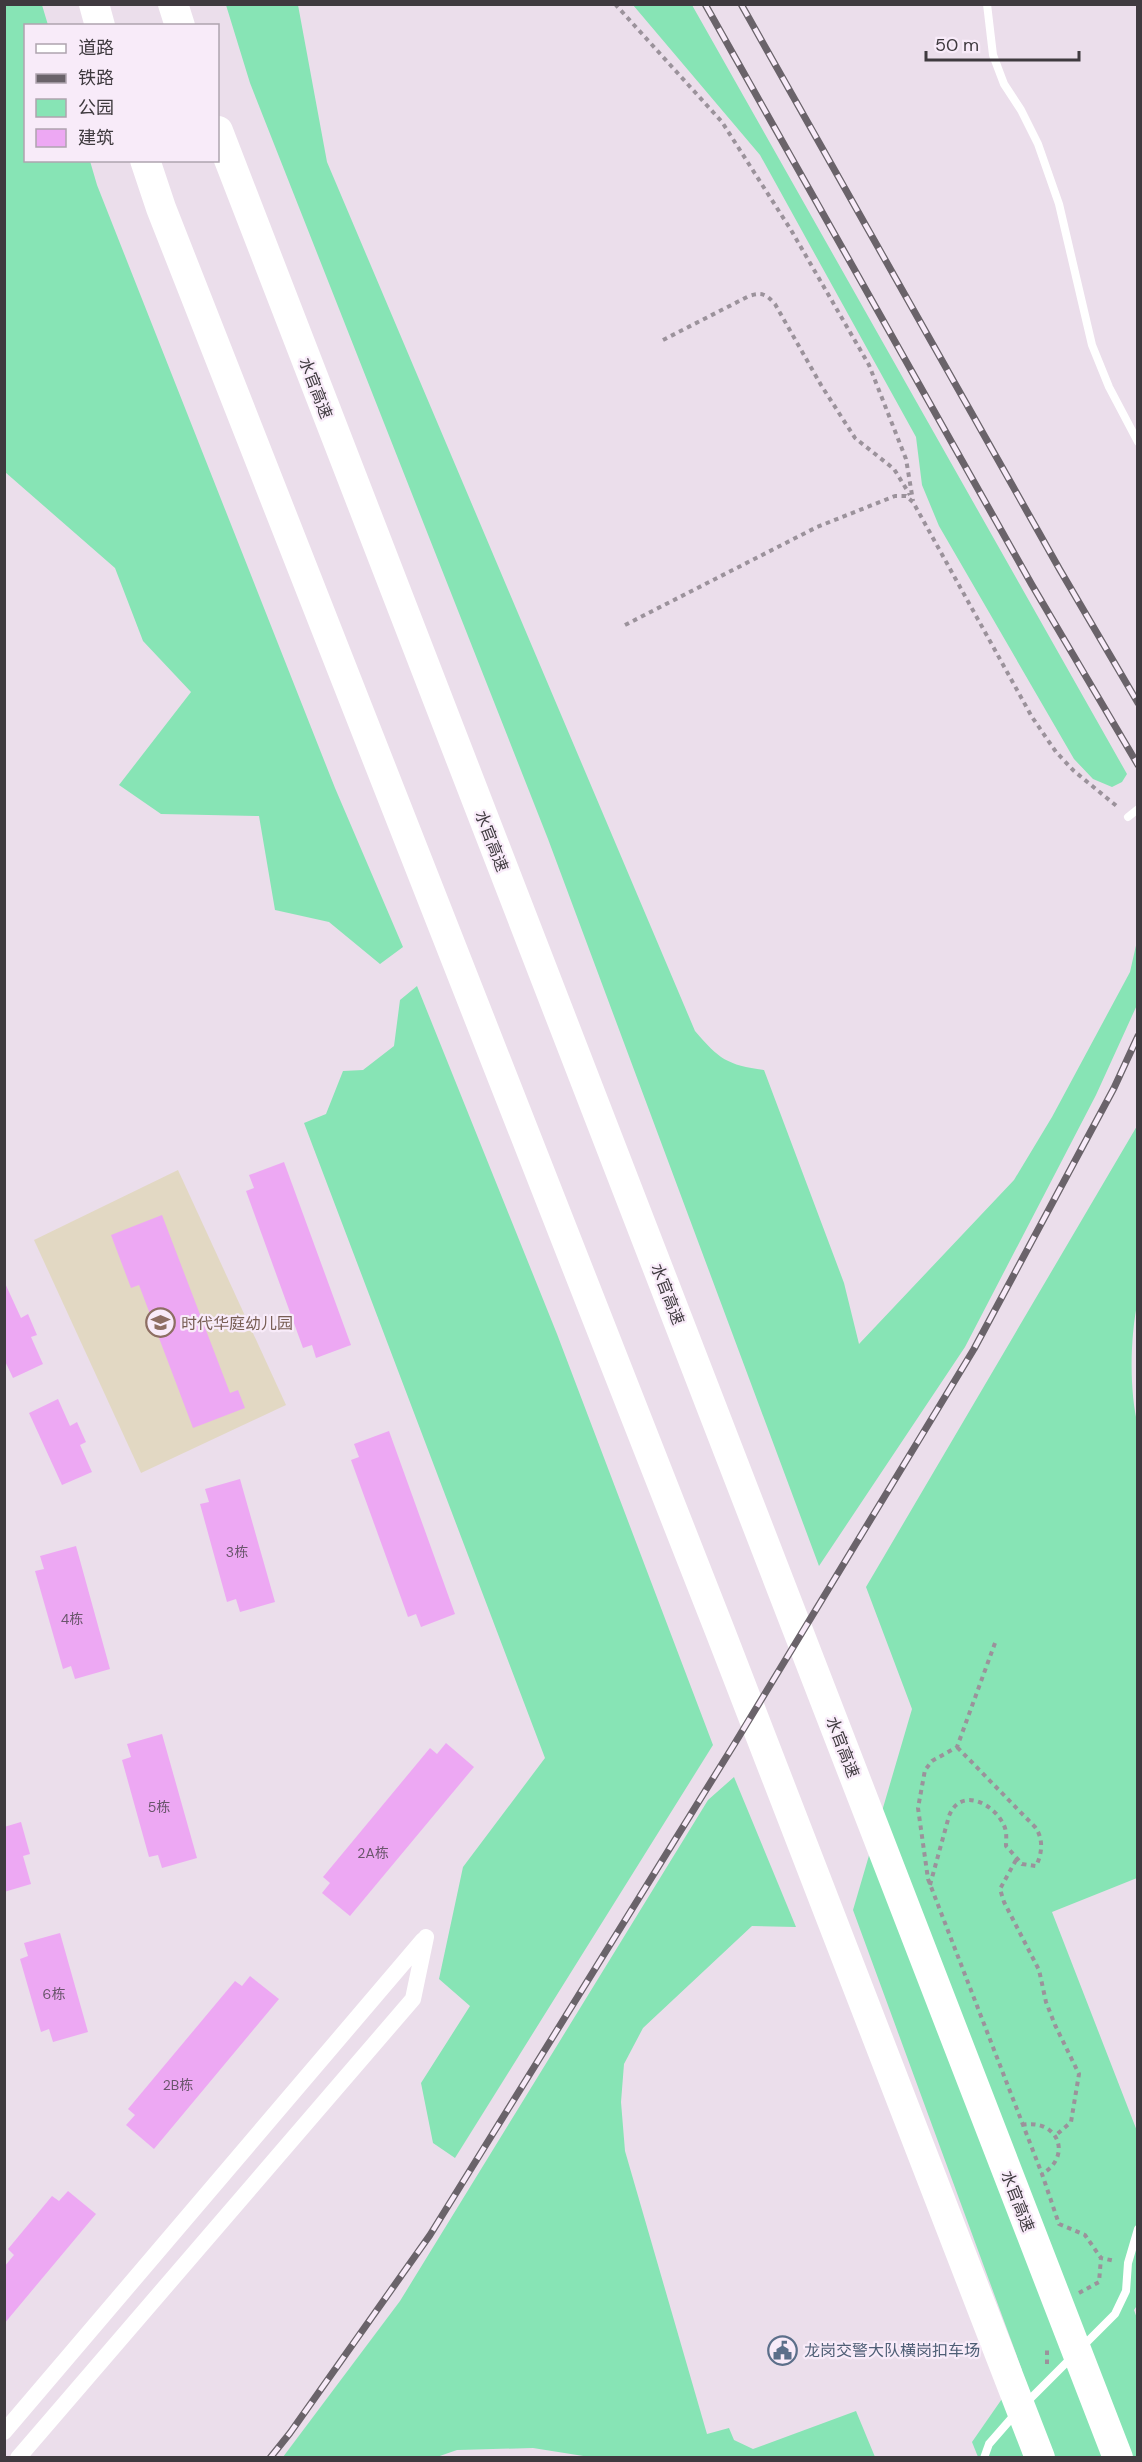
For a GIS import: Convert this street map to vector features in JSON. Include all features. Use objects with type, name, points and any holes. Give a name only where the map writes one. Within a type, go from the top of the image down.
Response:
[{"type":"highway","points":[[94,4],[99,24]]},
{"type":"highway","points":[[173,4],[179,24]]},
{"type":"highway","name":"水官高速","points":[[219,134],[1118,2457]]},
{"type":"highway","points":[[147,162],[161,208],[720,1631],[1040,2457]]},
{"type":"street","points":[[4,2432],[426,1937],[413,1999],[18,2457]]},
{"type":"lane","points":[[987,4],[993,55],[1004,84],[1021,110],[1038,144],[1059,204],[1092,345],[1109,387],[1137,442]]},
{"type":"lane","points":[[1128,817],[1137,810]]},
{"type":"lane","points":[[984,2457],[989,2444],[1003,2427],[1115,2314],[1126,2291],[1128,2263],[1137,2229]]},
{"type":"path","points":[[615,4],[722,122],[791,230],[869,365],[906,459],[913,502]]},
{"type":"path","points":[[663,340],[749,296],[760,293],[767,295],[775,304],[821,385],[855,438],[894,469],[905,484],[1019,697],[1038,726],[1056,752],[1074,771],[1100,790],[1128,817]]},
{"type":"path","points":[[625,625],[817,527],[895,496],[906,496],[913,502]]},
{"type":"path","points":[[995,1643],[957,1747],[932,1761],[925,1770],[918,1808],[930,1886],[1042,2174],[1059,2224],[1085,2235],[1101,2258],[1128,2263]]},
{"type":"path","points":[[930,1886],[952,1807],[960,1801],[976,1800],[997,1814],[1005,1828],[1006,1846],[1016,1860],[1025,1866],[1038,1864],[1041,1844],[1039,1832],[957,1747]]},
{"type":"path","points":[[1016,1860],[1000,1889],[1004,1902],[1040,1970],[1046,2002],[1079,2074],[1071,2122],[1055,2136]]},
{"type":"path","points":[[1022,2125],[1042,2125],[1055,2136],[1058,2154],[1056,2163],[1042,2174]]},
{"type":"shaded area","name":"时代华庭幼儿园","points":[[178,1170],[286,1405],[141,1473],[34,1240]]},
{"type":"green space","points":[[5,4],[42,5],[48,24],[24,24],[24,162],[90,162],[97,185],[335,788],[403,947],[380,964],[329,922],[275,910],[259,816],[161,814],[119,785],[191,692],[143,641],[115,568],[5,472]]},
{"type":"green space","points":[[226,5],[298,5],[327,162],[695,1031],[711,1048],[732,1063],[764,1070],[844,1283],[859,1344],[1014,1180],[1052,1117],[1130,972],[1137,941],[1137,1005],[1096,1095],[965,1347],[819,1566],[548,839],[250,83]]},
{"type":"green space","points":[[633,5],[692,5],[1127,774],[1122,782],[1112,787],[1093,779],[1074,759],[939,526],[922,485],[916,437],[760,155]]},
{"type":"green space","points":[[417,986],[557,1334],[713,1745],[455,2158],[433,2143],[421,2083],[470,2006],[439,1979],[463,1867],[545,1758],[304,1123],[326,1114],[343,1071],[363,1070],[394,1046],[400,1000]]},
{"type":"green space","points":[[1137,1126],[1138,1300],[1133,1330],[1132,1363],[1133,1397],[1138,1426],[1137,1878],[1052,1912],[1137,2131],[1138,2304],[1134,2310],[1138,2321],[1137,2457],[978,2457],[972,2442],[1022,2370],[853,1910],[912,1709],[866,1587]]},
{"type":"green space","points":[[734,1777],[796,1927],[752,1926],[643,2028],[624,2064],[621,2102],[625,2151],[707,2434],[729,2428],[734,2440],[753,2449],[856,2411],[875,2457],[596,2458],[533,2448],[457,2450],[434,2458],[283,2457],[400,2301],[708,1800]]},
{"type":"building","points":[[284,1162],[351,1345],[316,1358],[312,1345],[303,1348],[246,1191],[254,1188],[249,1175]]},
{"type":"building","points":[[162,1215],[230,1393],[238,1390],[245,1408],[193,1428],[139,1285],[131,1288],[111,1235]]},
{"type":"building","points":[[4,1281],[21,1318],[28,1314],[37,1335],[31,1337],[43,1364],[13,1378],[4,1359]]},
{"type":"building","points":[[58,1399],[70,1426],[77,1422],[86,1442],[80,1445],[92,1472],[62,1485],[29,1413]]},
{"type":"building","points":[[389,1431],[455,1614],[421,1627],[416,1614],[408,1617],[351,1460],[359,1457],[354,1444]]},
{"type":"building","points":[[240,1479],[275,1602],[240,1612],[236,1599],[227,1602],[200,1504],[209,1502],[205,1489]]},
{"type":"building","points":[[76,1546],[110,1669],[75,1679],[71,1666],[63,1669],[35,1571],[44,1569],[40,1556]]},
{"type":"building","points":[[162,1734],[197,1858],[162,1868],[158,1855],[149,1857],[122,1760],[131,1757],[127,1744]]},
{"type":"building","points":[[446,1743],[474,1767],[350,1916],[322,1893],[330,1883],[323,1877],[430,1748],[437,1754]]},
{"type":"building","points":[[21,1822],[30,1854],[23,1856],[31,1884],[4,1892],[4,1827]]},
{"type":"building","points":[[60,1933],[88,2032],[53,2042],[49,2029],[41,2032],[20,1959],[28,1956],[24,1943]]},
{"type":"building","points":[[250,1976],[279,1999],[154,2149],[126,2125],[135,2115],[128,2109],[235,1981],[242,1986]]},
{"type":"building","points":[[68,2191],[96,2214],[4,2324],[4,2267],[14,2255],[8,2249],[52,2196],[59,2201]]},
{"type":"railway","points":[[705,4],[1032,585],[1138,765]]},
{"type":"railway","points":[[741,4],[1060,570],[1138,703]]},
{"type":"railway","points":[[270,2458],[430,2235],[735,1743],[974,1349],[1114,1088],[1138,1036]]},
{"type":"place","name":"时代华庭幼儿园","points":[[160,1323]]},
{"type":"place","name":"龙岗交警大队横岗扣车场","points":[[783,2350]]}]
